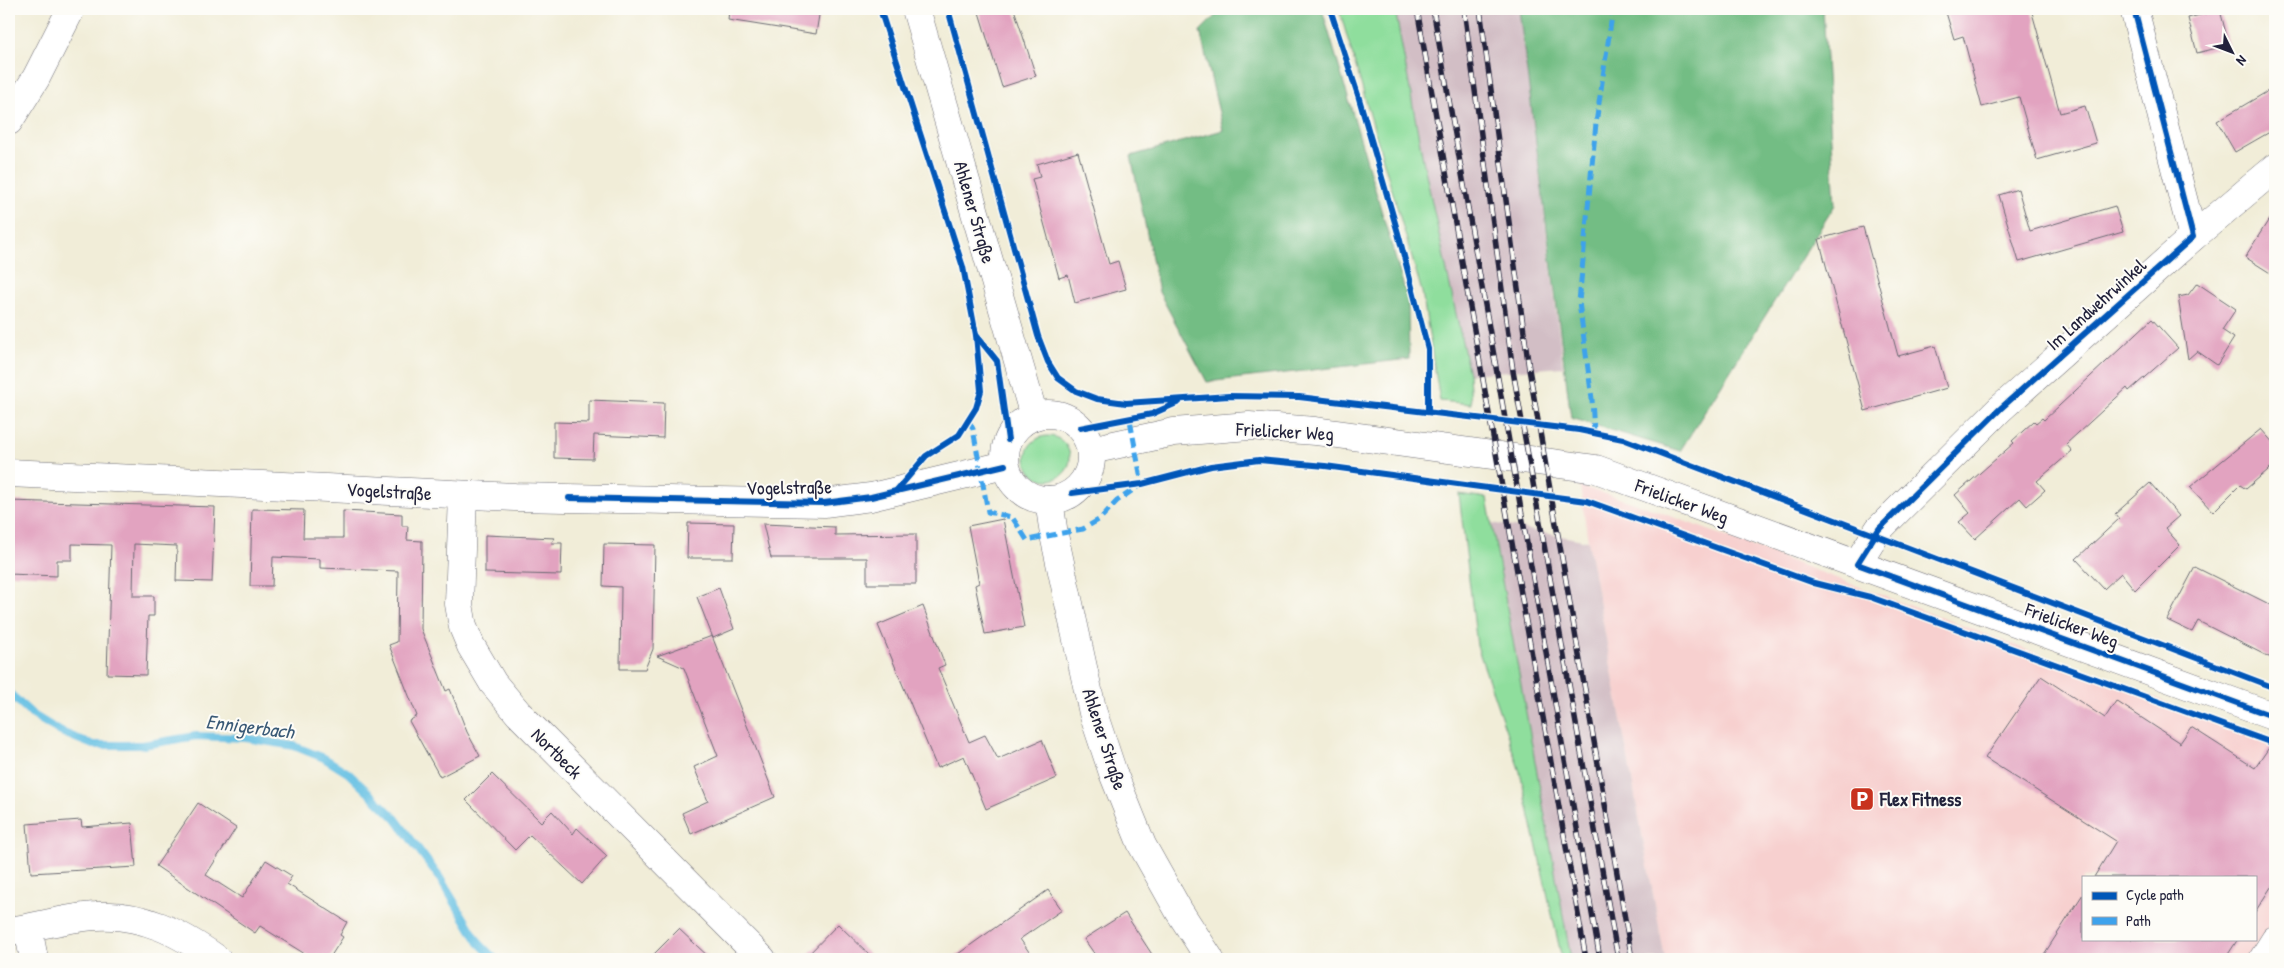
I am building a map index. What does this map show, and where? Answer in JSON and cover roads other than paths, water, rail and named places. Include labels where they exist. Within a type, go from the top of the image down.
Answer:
[{"type":"street","points":[[9,120],[36,78],[71,9]]},
{"type":"street","name":"Ahlener Straße","points":[[916,9],[1034,416]]},
{"type":"street","points":[[2134,9],[2193,237]]},
{"type":"street","name":"Im Landwehrwinkel","points":[[1857,564],[1879,529],[2000,410],[2193,237],[2275,168]]},
{"type":"street","points":[[1052,414],[1070,420],[1080,428],[1087,438],[1091,450],[1088,474],[1081,485],[1067,496],[1049,500],[1037,499],[1016,487],[1005,465],[1008,440],[1023,422],[1034,416],[1052,414]]},
{"type":"street","name":"Frielicker Weg","points":[[1091,450],[1174,432],[1249,426],[1315,431],[1596,470],[2275,717]]},
{"type":"street","name":"Vogelstraße","points":[[9,473],[463,495],[824,503],[871,498],[1005,465]]},
{"type":"street","name":"Nortbeck","points":[[463,495],[459,604],[463,626],[471,646],[493,682],[519,714],[762,959]]},
{"type":"street","name":"Ahlener Straße","points":[[1049,500],[1054,535],[1093,713],[1113,773],[1142,845],[1179,911],[1210,959]]},
{"type":"street","points":[[34,959],[18,929],[96,916],[132,919],[163,926],[179,934],[217,959]]},
{"type":"street","points":[[2263,959],[2275,940]]},
{"type":"waterway","name":"Ennigerbach","points":[[9,693],[33,715],[61,732],[93,745],[143,745],[196,736],[246,738],[294,746],[324,758],[348,773],[395,818],[440,878],[479,943],[495,959]]},
{"type":"railway","points":[[1417,9],[1586,959]]},
{"type":"railway","points":[[1433,9],[1600,959]]},
{"type":"railway","points":[[1464,9],[1513,371],[1618,959]]},
{"type":"railway","points":[[1480,9],[1529,369],[1632,959]]},
{"type":"place","name":"Flex Fitness","points":[[1862,799]]}]
